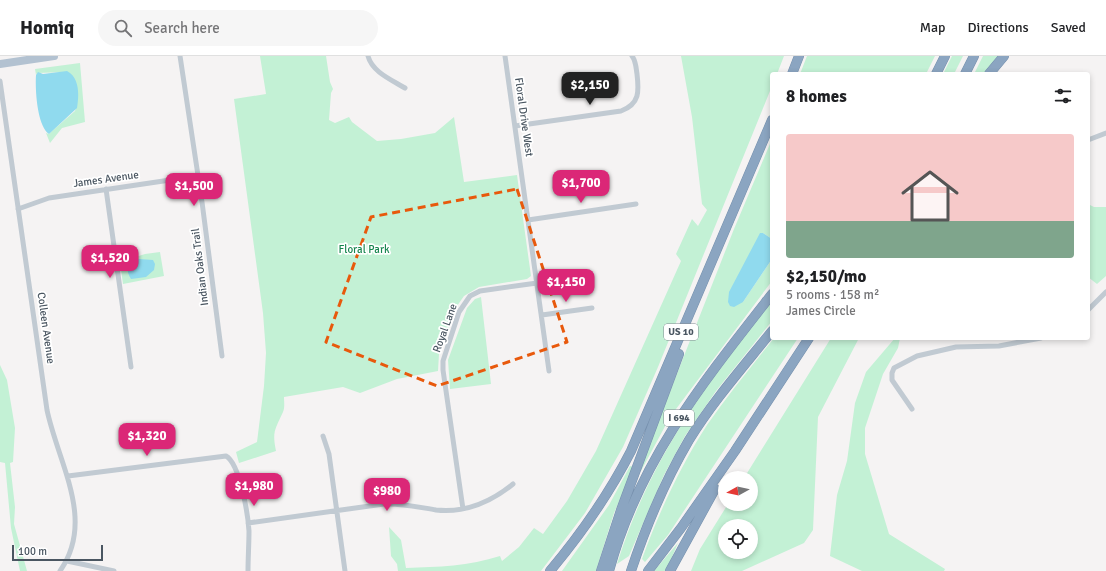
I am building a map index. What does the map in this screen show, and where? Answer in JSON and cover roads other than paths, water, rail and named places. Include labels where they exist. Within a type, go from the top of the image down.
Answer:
[{"type":"highway","points":[[789,72],[795,56]]},
{"type":"highway","points":[[793,72],[799,56]]},
{"type":"highway","points":[[937,72],[945,56]]},
{"type":"highway","points":[[966,72],[974,56]]},
{"type":"highway","points":[[991,72],[1004,56]]},
{"type":"highway","name":"US 10","points":[[550,571],[593,515],[624,464],[645,419],[770,125]]},
{"type":"highway","points":[[601,571],[609,557],[718,245]]},
{"type":"highway","name":"I 694","points":[[608,571],[609,557],[638,492],[663,444],[685,407],[770,297]]},
{"type":"highway","name":"I 694","points":[[631,571],[640,544],[664,487],[689,440],[709,411],[770,334]]},
{"type":"highway","points":[[648,571],[677,534],[735,451],[808,340]]},
{"type":"highway","points":[[670,571],[735,451]]},
{"type":"main road","points":[[0,64],[54,56]]},
{"type":"street","name":"Indian Oaks Trail","points":[[180,56],[222,356]]},
{"type":"street","points":[[368,56],[372,65],[377,70],[405,88]]},
{"type":"street","name":"Floral Drive West","points":[[505,56],[549,371]]},
{"type":"street","points":[[515,126],[621,110],[632,106],[636,100],[639,90],[635,62],[632,56]]},
{"type":"street","name":"Colleen Avenue","points":[[0,81],[47,410],[51,430],[68,476],[73,495],[75,531],[72,550],[60,571]]},
{"type":"street","points":[[1090,139],[1106,134]]},
{"type":"street","name":"James Avenue","points":[[18,209],[49,198],[197,176]]},
{"type":"street","points":[[106,190],[131,367]]},
{"type":"street","points":[[528,220],[636,204]]},
{"type":"street","name":"Royal Lane","points":[[463,509],[443,370],[443,361],[459,312],[466,300],[475,293],[537,283]]},
{"type":"street","points":[[1090,308],[1106,292]]},
{"type":"street","points":[[542,315],[592,308]]},
{"type":"street","points":[[912,409],[892,380],[894,368],[917,356],[956,347],[1005,346],[1032,340]]},
{"type":"street","points":[[323,436],[329,454],[345,571]]},
{"type":"street","points":[[68,476],[226,456],[230,458],[235,468],[248,523],[248,571]]},
{"type":"street","points":[[248,523],[394,503],[437,510],[463,509],[495,498],[513,484]]},
{"type":"street","points":[[67,561],[114,571]]},
{"type":"water","points":[[67,71],[74,78],[78,87],[77,108],[49,134],[45,130],[39,116],[36,75],[38,72],[43,74]]},
{"type":"water","points":[[760,233],[763,233],[770,238],[770,262],[743,302],[734,307],[730,306],[728,302],[729,292]]},
{"type":"water","points":[[139,259],[153,260],[155,264],[154,270],[146,277],[131,279],[128,272],[129,266]]},
{"type":"park label","name":"Floral Park","points":[[364,249]]}]
